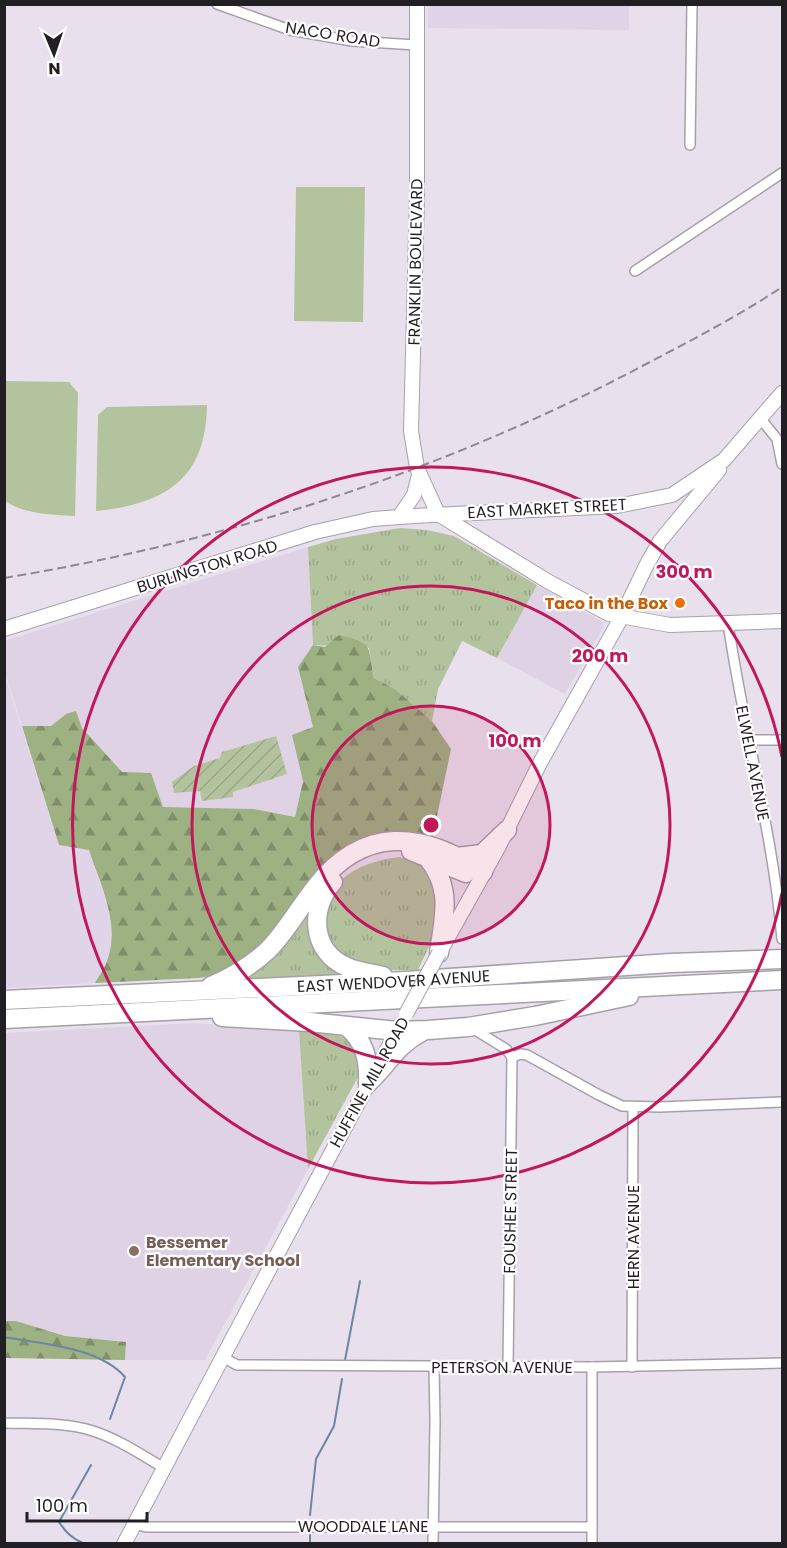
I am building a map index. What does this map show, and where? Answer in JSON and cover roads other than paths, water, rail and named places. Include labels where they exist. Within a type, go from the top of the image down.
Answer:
[{"type":"highway","points":[[457,857],[482,855],[507,830]]},
{"type":"highway","points":[[201,991],[253,964],[270,948],[332,868],[357,850],[373,844],[398,840],[427,844],[457,857],[481,876]]},
{"type":"highway","points":[[405,981],[346,967],[324,950],[316,935],[317,911],[329,886],[351,865],[367,856],[394,849],[406,850],[481,876]]},
{"type":"highway","points":[[427,857],[437,870],[444,885],[445,902],[439,953]]},
{"type":"highway","name":"EAST WENDOVER AVENUE","points":[[4,1000],[405,981],[671,963],[783,959]]},
{"type":"highway","name":"EAST WENDOVER AVENUE","points":[[4,1019],[783,980]]},
{"type":"highway","points":[[133,1012],[270,1019],[396,1031],[424,1030],[468,1027],[707,983]]},
{"type":"highway","points":[[346,1026],[354,1033],[366,1051],[368,1083]]},
{"type":"highway","points":[[368,1083],[383,1068],[395,1050],[424,1030]]},
{"type":"main road","name":"FRANKLIN BOULEVARD","points":[[417,4],[417,196],[411,431],[414,458],[419,475],[438,514]]},
{"type":"main road","name":"EAST MARKET STREET","points":[[406,516],[618,506],[677,492],[724,460],[783,393]]},
{"type":"main road","name":"HUFFINE MILL ROAD","points":[[124,1544],[224,1358],[292,1222],[621,618],[645,566],[660,541],[718,471],[724,460]]},
{"type":"main road","points":[[406,516],[419,475]]},
{"type":"main road","points":[[677,492],[682,513]]},
{"type":"main road","points":[[671,528],[677,492]]},
{"type":"main road","points":[[438,514],[548,581],[609,614],[621,618],[670,625],[783,621]]},
{"type":"main road","name":"BURLINGTON ROAD","points":[[4,629],[315,532],[373,519],[406,516]]},
{"type":"street","name":"NACO ROAD","points":[[217,4],[290,30],[352,41],[416,45]]},
{"type":"street","points":[[690,145],[692,4]]},
{"type":"street","points":[[635,271],[783,174]]},
{"type":"street","points":[[760,418],[777,439],[783,464]]},
{"type":"street","name":"ELWELL AVENUE","points":[[728,623],[748,740],[777,884],[783,939]]},
{"type":"street","points":[[748,740],[783,740]]},
{"type":"street","points":[[468,1027],[479,1031],[506,1049],[512,1057],[527,1055],[622,1106],[783,1102]]},
{"type":"street","name":"FOUSHEE STREET","points":[[508,1366],[512,1057]]},
{"type":"street","name":"HERN AVENUE","points":[[632,1367],[633,1107]]},
{"type":"street","name":"PETERSON AVENUE","points":[[224,1358],[237,1365],[434,1367],[632,1367],[783,1363]]},
{"type":"street","points":[[432,1544],[434,1367]]},
{"type":"street","points":[[592,1367],[592,1544]]},
{"type":"street","points":[[4,1423],[62,1425],[94,1431],[164,1468]]},
{"type":"street","name":"WOODDALE LANE","points":[[134,1524],[146,1527],[592,1527]]},
{"type":"waterway","points":[[345,1360],[360,1281]]},
{"type":"waterway","points":[[4,1337],[69,1348],[100,1359],[114,1367],[125,1377],[110,1419]]},
{"type":"waterway","points":[[310,1515],[316,1459],[334,1426],[342,1379]]},
{"type":"waterway","points":[[85,1544],[70,1535],[59,1522],[91,1465]]},
{"type":"waterway","points":[[310,1533],[310,1544]]},
{"type":"railway","points":[[4,578],[88,563],[254,522],[335,497],[415,468],[494,437],[572,401],[700,336],[782,287]]},
{"type":"place","name":"Taco in the Box","points":[[680,603]]},
{"type":"place","name":"Bessemer Elementary School","points":[[134,1251]]}]
